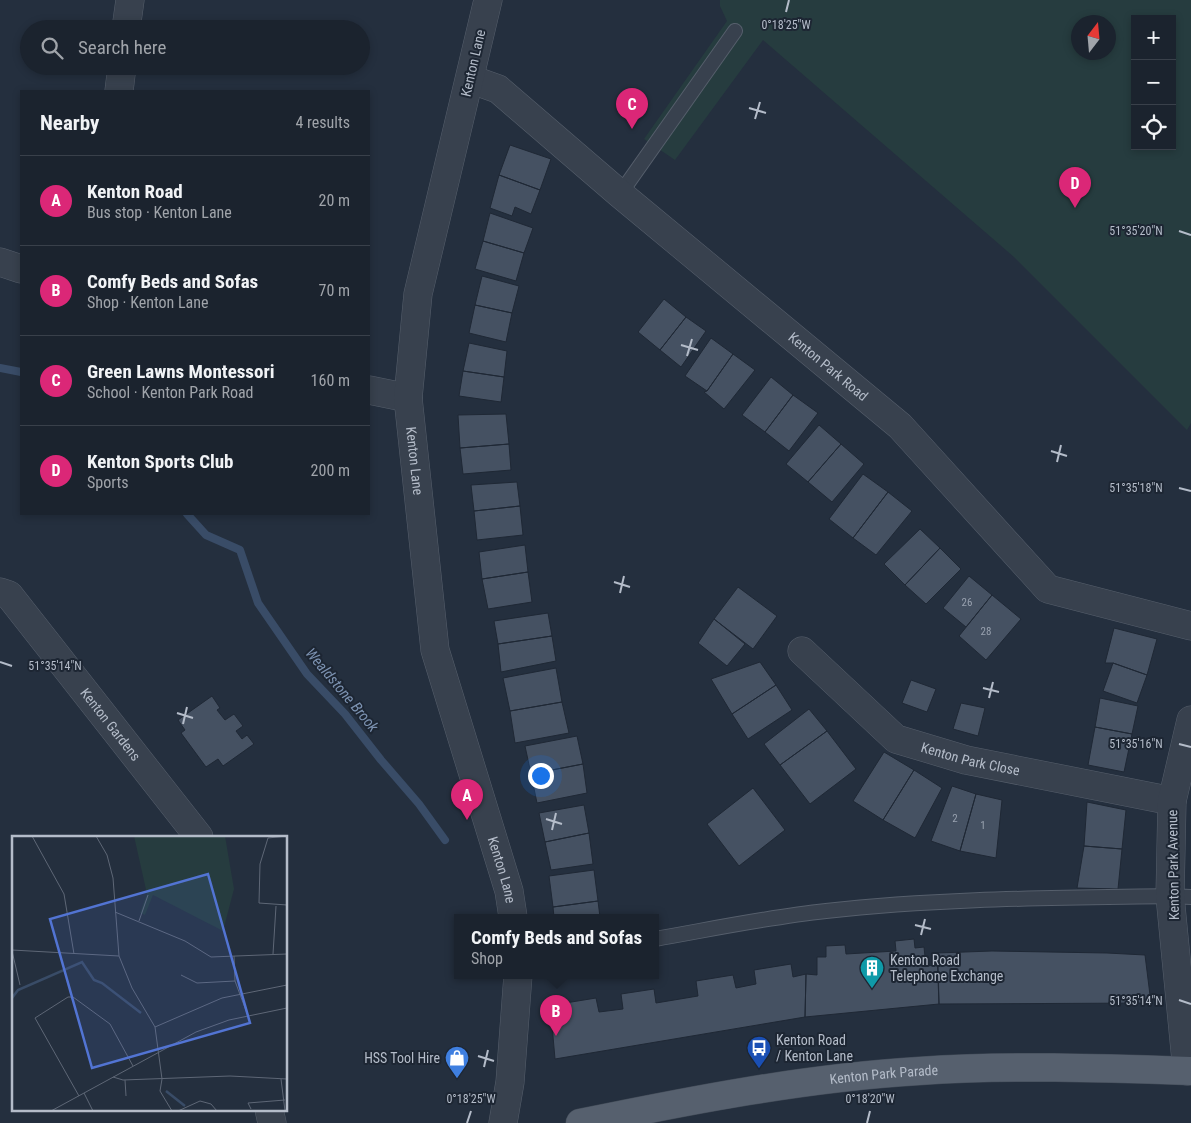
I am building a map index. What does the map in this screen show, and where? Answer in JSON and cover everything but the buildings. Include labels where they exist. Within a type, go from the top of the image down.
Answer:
[{"type":"main road","name":"Kenton Park Parade","points":[[580,1123],[700,1098],[792,1084],[919,1071],[1046,1066],[1189,1071]]},
{"type":"street","points":[[127,20],[130,0]]},
{"type":"street","name":"Kenton Lane","points":[[488,0],[418,294],[408,398],[435,650],[509,891],[513,914]]},
{"type":"street","points":[[119,90],[121,75]]},
{"type":"street","name":"Kenton Park Road","points":[[470,79],[498,89],[620,194],[900,426],[1048,589],[1191,626]]},
{"type":"street","points":[[0,262],[20,269]]},
{"type":"street","points":[[370,390],[408,398]]},
{"type":"street","name":"Kenton Gardens","points":[[0,592],[9,595],[198,836]]},
{"type":"street","name":"Kenton Park Close","points":[[802,651],[896,739],[966,760],[1172,801]]},
{"type":"street","name":"Kenton Park Avenue","points":[[1189,1071],[1181,897],[1172,801],[1191,720]]},
{"type":"street","points":[[504,1123],[510,1082],[518,979]]},
{"type":"street","points":[[269,1110],[272,1123]]},
{"type":"lane","points":[[620,194],[735,31]]},
{"type":"lane","points":[[659,938],[826,911],[924,902],[1039,897],[1181,897]]},
{"type":"green space","points":[[720,0],[1191,0],[1191,423],[1187,430],[1014,257],[763,40],[675,160],[644,139],[727,21],[720,6]]},
{"type":"waterway","name":"Wealdstone Brook","points":[[0,368],[20,372]]},
{"type":"waterway","name":"Wealdstone Brook","points":[[188,515],[206,535],[240,550],[258,603],[307,674],[345,714],[419,804],[445,840]]},
{"type":"place","name":"Green Lawns Montessori","points":[[632,129]]},
{"type":"place","name":"Kenton Sports Club","points":[[1075,208]]},
{"type":"place","name":"Kenton Road","points":[[467,820]]},
{"type":"place","name":"Kenton Road Telephone Exchange","points":[[872,989]]},
{"type":"place","name":"Comfy Beds and Sofas","points":[[556,1036]]},
{"type":"place","name":"Kenton Road / Kenton Lane","points":[[759,1069]]},
{"type":"place","name":"HSS Tool Hire","points":[[457,1079]]}]
